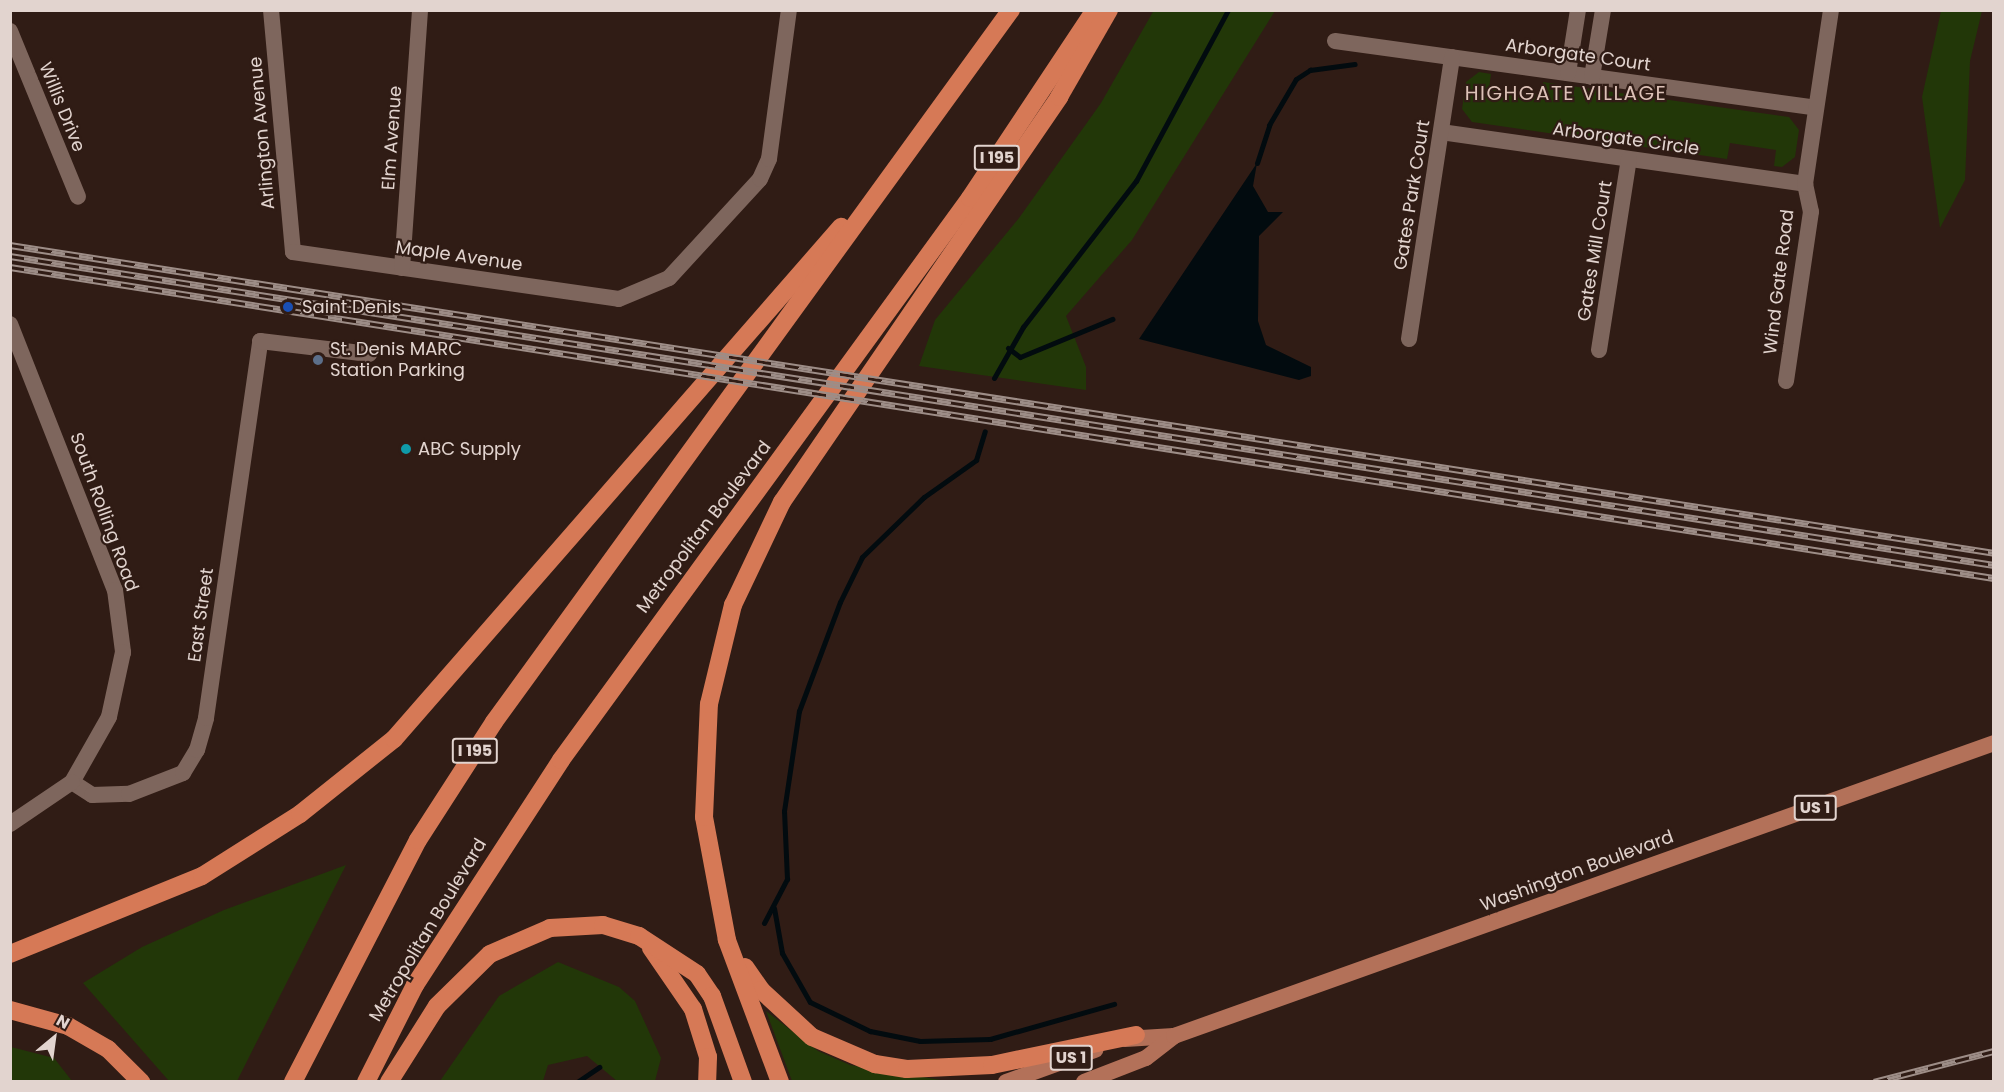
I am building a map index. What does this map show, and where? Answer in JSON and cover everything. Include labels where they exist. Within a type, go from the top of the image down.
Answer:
[{"type":"highway","name":"I 195","points":[[293,1082],[425,830],[500,713],[1011,10]]},
{"type":"highway","name":"Metropolitan Boulevard","points":[[366,1082],[415,985],[483,875],[621,675],[894,302],[1095,10]]},
{"type":"highway","points":[[780,1082],[727,940],[704,818],[709,704],[718,653],[749,564],[808,462],[918,306],[1059,97],[1109,10]]},
{"type":"highway","points":[[10,954],[202,876],[345,781],[443,688],[662,438],[935,116]]},
{"type":"highway","points":[[389,1082],[444,999],[490,954],[517,938],[572,925],[603,925],[639,936],[697,974],[711,996],[743,1082]]},
{"type":"highway","points":[[639,936],[693,1009],[708,1057],[707,1082]]},
{"type":"highway","points":[[727,940],[760,990],[787,1017],[812,1037],[875,1064],[907,1070],[992,1065],[1136,1035]]},
{"type":"highway","points":[[10,1010],[69,1026],[108,1050],[141,1082]]},
{"type":"main road","name":"Washington Boulevard","points":[[1084,1082],[1146,1058],[1174,1036],[1994,743]]},
{"type":"main road","name":"Washington Boulevard","points":[[1006,1082],[1136,1035],[1174,1036]]},
{"type":"street","name":"Arlington Avenue","points":[[271,10],[293,252]]},
{"type":"street","name":"Elm Avenue","points":[[402,268],[420,10]]},
{"type":"street","name":"Maple Avenue","points":[[293,252],[620,299],[669,278],[747,197],[769,159],[789,10]]},
{"type":"street","points":[[1568,74],[1578,10]]},
{"type":"street","points":[[1592,77],[1603,10]]},
{"type":"street","name":"Wind Gate Road","points":[[1786,381],[1811,212],[1805,184],[1831,10]]},
{"type":"street","name":"Willis Drive","points":[[10,31],[78,197]]},
{"type":"street","name":"Arborgate Court","points":[[1335,41],[1815,108]]},
{"type":"street","name":"Gates Park Court","points":[[1409,339],[1452,57]]},
{"type":"street","name":"Arborgate Circle","points":[[1441,132],[1805,184]]},
{"type":"street","name":"Gates Mill Court","points":[[1599,350],[1629,159]]},
{"type":"street","name":"South Rolling Road","points":[[10,324],[87,512],[121,621],[120,682],[109,717],[72,782]]},
{"type":"street","name":"East Street","points":[[72,782],[92,795],[129,794],[183,773],[197,750],[206,718],[260,341],[369,354]]},
{"type":"street","points":[[10,824],[72,782]]},
{"type":"green space","points":[[1154,10],[1275,11],[1132,240],[1066,316],[1086,367],[1086,390],[919,366],[935,320],[1019,218],[1101,103]]},
{"type":"green space","points":[[1941,11],[1982,11],[1970,61],[1965,180],[1940,228],[1922,97]]},
{"type":"green space","points":[[1479,72],[1491,74],[1489,88],[1541,95],[1543,82],[1789,117],[1799,130],[1795,157],[1782,167],[1774,166],[1776,150],[1730,143],[1727,159],[1472,122],[1462,109],[1466,82]]},
{"type":"green space","points":[[346,865],[237,1081],[169,1081],[83,983],[142,947],[224,910]]},
{"type":"green space","points":[[558,962],[619,987],[635,1001],[661,1058],[655,1081],[617,1081],[587,1056],[548,1065],[543,1081],[440,1081],[499,996]]},
{"type":"green space","points":[[766,1011],[818,1051],[850,1065],[947,1081],[792,1081]]},
{"type":"green space","points":[[11,1047],[54,1058],[72,1081],[11,1081]]},
{"type":"shaded area","points":[[1257,163],[1253,186],[1268,212],[1283,212],[1259,236],[1258,321],[1266,345],[1311,367],[1311,376],[1299,380],[1139,339]]},
{"type":"waterway","points":[[994,378],[1023,327],[1136,181],[1228,10]]},
{"type":"waterway","points":[[1257,163],[1269,125],[1296,79],[1310,70],[1355,64]]},
{"type":"waterway","points":[[1008,348],[1020,357],[1112,319]]},
{"type":"waterway","points":[[764,923],[787,879],[784,811],[799,711],[840,602],[862,557],[924,497],[976,460],[985,431]]},
{"type":"waterway","points":[[774,908],[782,953],[810,1002],[870,1031],[920,1041],[990,1039],[1114,1004]]},
{"type":"waterway","points":[[577,1082],[599,1067]]},
{"type":"railway","points":[[10,245],[1994,553]]},
{"type":"railway","points":[[10,256],[1994,565]]},
{"type":"railway","points":[[10,267],[1994,578]]},
{"type":"railway","points":[[1874,1082],[1994,1051]]},
{"type":"place","name":"Saint Denis","points":[[288,307]]},
{"type":"place","name":"St. Denis MARC Station Parking","points":[[318,360]]},
{"type":"place","name":"ABC Supply","points":[[406,449]]},
{"type":"district","name":"HIGHGATE VILLAGE","points":[[1566,93]]}]
